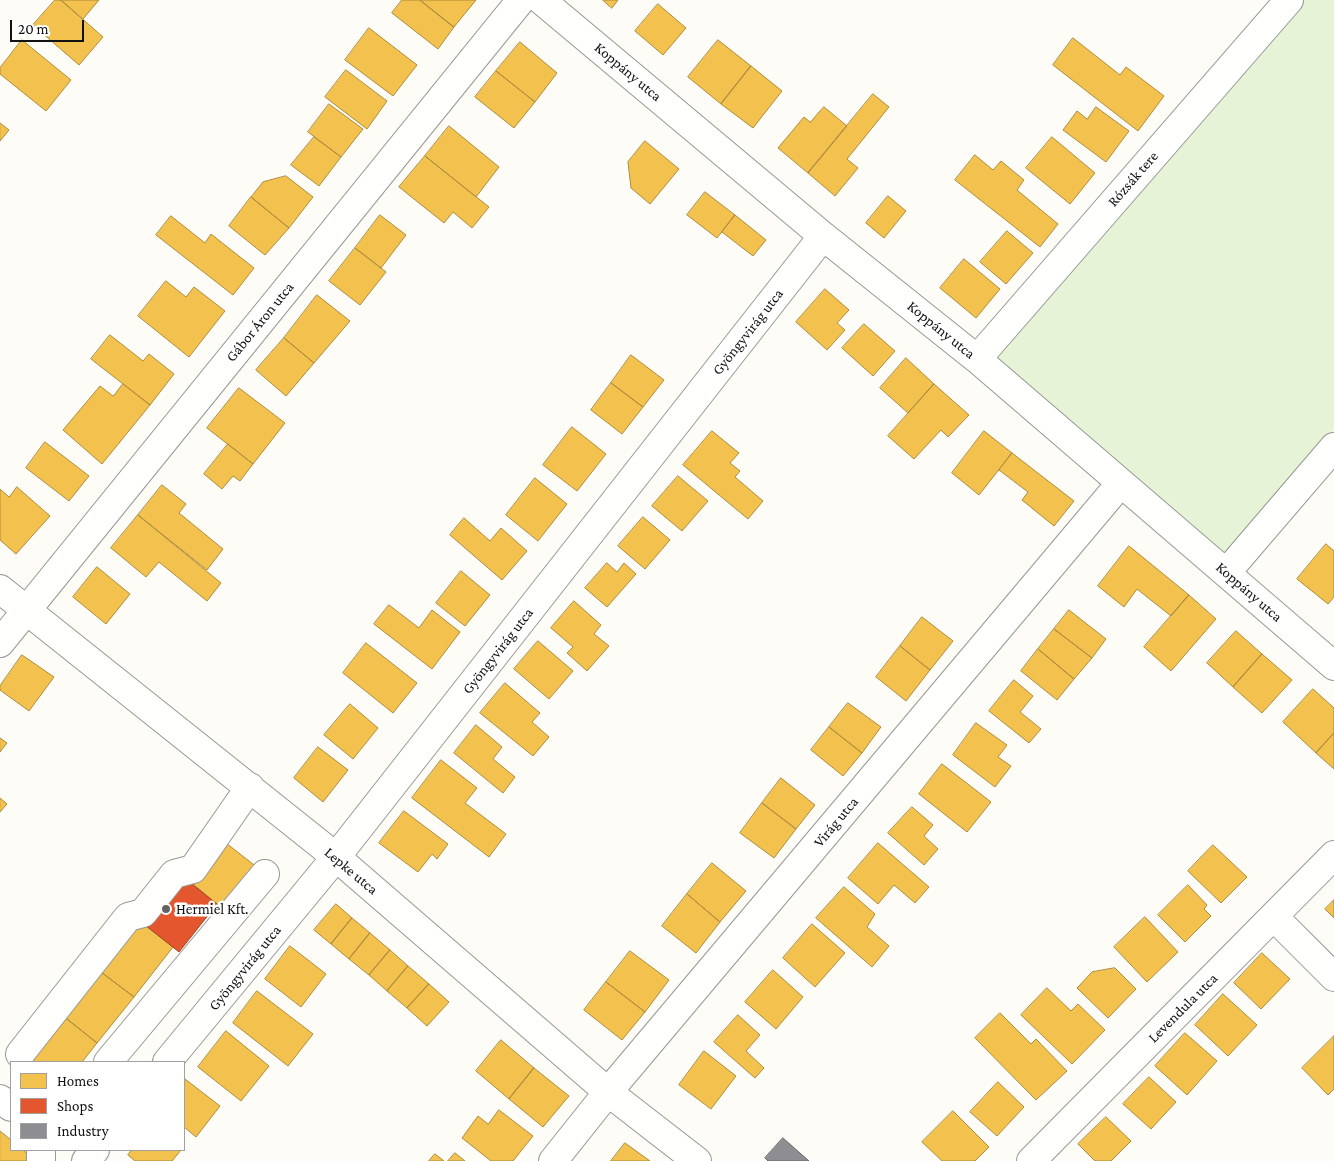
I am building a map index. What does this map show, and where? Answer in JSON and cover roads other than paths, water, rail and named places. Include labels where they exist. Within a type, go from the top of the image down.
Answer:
[{"type":"street","name":"Gábor Áron utca","points":[[0,643],[521,0]]},
{"type":"street","name":"Koppány utca","points":[[541,0],[823,236],[977,359],[1120,484],[1334,666]]},
{"type":"street","name":"Rózsák tere","points":[[977,359],[1289,0]]},
{"type":"street","name":"Gyöngyvirág utca","points":[[168,1061],[336,858],[823,236]]},
{"type":"street","points":[[1226,573],[1334,447]]},
{"type":"street","name":"Virág utca","points":[[553,1161],[608,1092],[1120,484]]},
{"type":"street","name":"Lepke utca","points":[[0,589],[336,858],[608,1092],[697,1161]]},
{"type":"street","points":[[20,1054],[128,917],[143,913],[174,874],[193,869],[250,788]]},
{"type":"street","name":"Levendula utca","points":[[1032,1161],[1334,855]]},
{"type":"street","points":[[109,1061],[266,874]]},
{"type":"street","points":[[1274,916],[1334,977]]},
{"type":"street","points":[[0,1098],[10,1106]]},
{"type":"street","points":[[86,1161],[94,1151]]},
{"type":"place","name":"Hermiel Kft.","points":[[166,909]]}]
